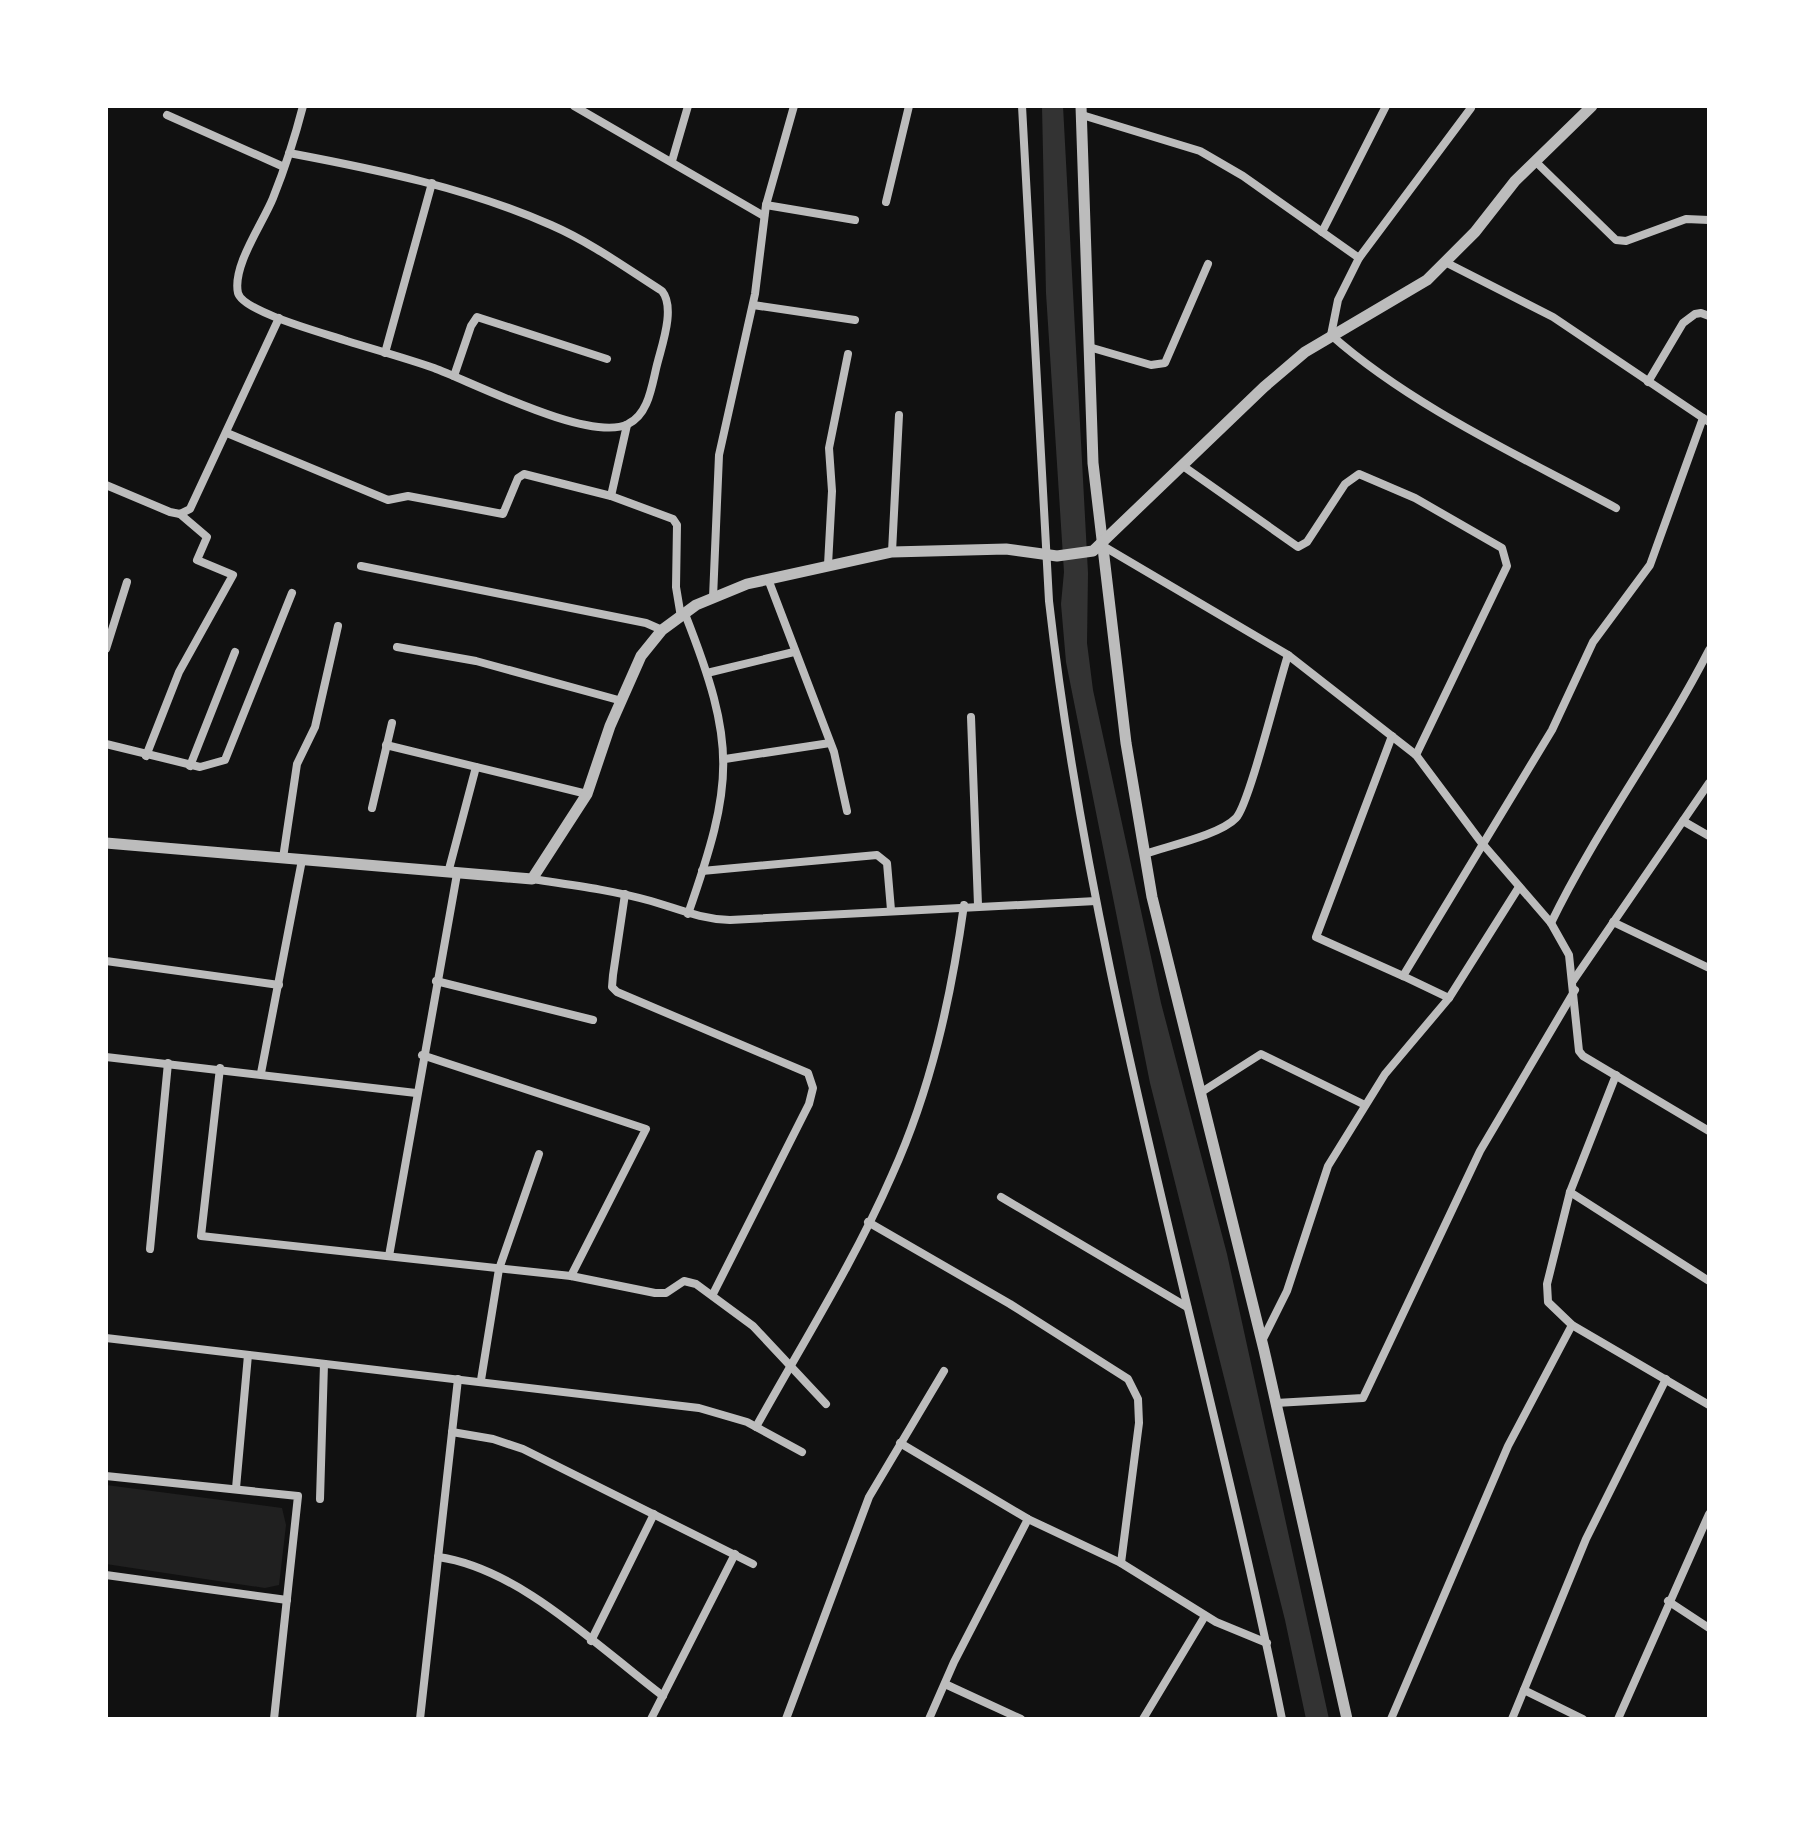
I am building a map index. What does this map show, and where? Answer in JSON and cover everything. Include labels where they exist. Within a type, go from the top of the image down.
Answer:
[{"type":"street","points":[[289,153],[432,183],[502,205],[554,226],[662,291],[667,307],[651,386],[639,417],[627,425],[591,426],[559,418],[454,376],[279,318],[242,300],[238,291],[240,272],[284,167],[303,106]]},
{"type":"street","points":[[574,106],[764,216]]},
{"type":"street","points":[[672,161],[688,106]]},
{"type":"street","points":[[713,598],[719,455],[753,305],[766,205],[794,106]]},
{"type":"street","points":[[886,202],[909,106]]},
{"type":"street","points":[[1022,106],[1058,680],[1110,980],[1267,1643],[1282,1719]]},
{"type":"street","points":[[1322,232],[1386,106]]},
{"type":"street","points":[[532,879],[587,794],[641,656],[662,630],[713,598],[768,579],[892,552],[1006,549],[1052,556],[1097,548],[1264,387],[1331,335],[1427,280],[1535,161],[1592,106]]},
{"type":"street","points":[[1331,335],[1344,283],[1359,258],[1471,108]]},
{"type":"street","points":[[1347,1719],[1262,1341],[1145,854],[1126,743],[1097,548],[1081,111],[1200,151],[1225,164],[1359,258]]},
{"type":"street","points":[[167,115],[284,167]]},
{"type":"street","points":[[1535,161],[1616,240],[1626,241],[1686,219],[1709,220]]},
{"type":"street","points":[[385,353],[432,183]]},
{"type":"street","points":[[766,205],[855,220]]},
{"type":"street","points":[[1403,976],[1481,842],[1552,730],[1593,642],[1650,565],[1706,420],[1553,317],[1445,262]]},
{"type":"street","points":[[1089,347],[1151,365],[1165,363],[1208,264]]},
{"type":"street","points":[[1648,382],[1683,323],[1695,314],[1705,315],[1709,303]]},
{"type":"street","points":[[753,305],[855,320]]},
{"type":"street","points":[[454,376],[477,317],[607,359]]},
{"type":"street","points":[[180,514],[195,502],[279,318]]},
{"type":"street","points":[[1331,335],[1364,363],[1435,407],[1616,508]]},
{"type":"street","points":[[828,565],[832,491],[829,448],[848,354]]},
{"type":"street","points":[[892,552],[899,415]]},
{"type":"street","points":[[611,496],[627,425]]},
{"type":"street","points":[[227,433],[383,499],[408,496],[503,514],[518,478],[524,474],[611,496],[673,519],[677,525],[676,587],[683,616],[717,702],[725,759],[716,831],[688,914]]},
{"type":"street","points":[[1183,466],[1298,547],[1307,542],[1345,484],[1359,474],[1415,498],[1502,548],[1507,566],[1416,755]]},
{"type":"street","points":[[106,485],[180,514],[207,537],[197,560],[233,575],[179,672],[146,756]]},
{"type":"street","points":[[1097,548],[1288,655],[1416,755],[1481,842],[1551,923],[1569,955],[1579,1051],[1709,1131]]},
{"type":"street","points":[[361,566],[646,623],[662,630]]},
{"type":"street","points":[[768,579],[830,743],[847,811]]},
{"type":"street","points":[[106,649],[127,582]]},
{"type":"street","points":[[106,744],[190,766],[212,766],[225,760],[292,593]]},
{"type":"street","points":[[283,858],[297,764],[315,727],[338,626]]},
{"type":"street","points":[[397,647],[476,661],[622,701]]},
{"type":"street","points":[[1551,923],[1578,868],[1706,663],[1709,650]]},
{"type":"street","points":[[190,766],[235,652]]},
{"type":"street","points":[[707,673],[794,652]]},
{"type":"street","points":[[1145,854],[1220,828],[1237,818],[1288,655]]},
{"type":"street","points":[[971,717],[978,905]]},
{"type":"street","points":[[372,808],[392,723]]},
{"type":"street","points":[[1392,736],[1316,937],[1449,998]]},
{"type":"street","points":[[725,759],[830,743]]},
{"type":"street","points":[[386,745],[587,794]]},
{"type":"street","points":[[389,1256],[453,873],[476,767]]},
{"type":"street","points":[[1276,1403],[1363,1398],[1480,1151],[1613,922],[1709,783]]},
{"type":"street","points":[[1683,821],[1709,836]]},
{"type":"street","points":[[106,843],[532,879],[625,894],[701,919],[1096,901]]},
{"type":"street","points":[[702,871],[877,855],[887,863],[891,910]]},
{"type":"street","points":[[261,1073],[302,860]]},
{"type":"street","points":[[1262,1341],[1287,1291],[1328,1166],[1385,1074],[1449,998],[1519,887]]},
{"type":"street","points":[[625,894],[612,987],[617,992],[808,1073],[812,1083],[809,1104],[713,1294]]},
{"type":"street","points":[[756,1427],[892,1175],[929,1075],[948,1004],[964,905]]},
{"type":"street","points":[[1613,922],[1709,968]]},
{"type":"street","points":[[106,961],[279,985]]},
{"type":"street","points":[[436,981],[593,1020]]},
{"type":"street","points":[[1200,1093],[1261,1054],[1365,1105]]},
{"type":"street","points":[[422,1055],[646,1129],[571,1276]]},
{"type":"street","points":[[106,1057],[416,1093]]},
{"type":"street","points":[[150,1249],[168,1063]]},
{"type":"street","points":[[220,1068],[201,1236],[571,1276],[655,1293],[666,1293],[684,1281],[713,1294],[753,1326],[826,1404]]},
{"type":"street","points":[[1616,1075],[1570,1192],[1547,1294],[1552,1308],[1572,1325],[1709,1405]]},
{"type":"street","points":[[481,1380],[499,1269],[539,1154]]},
{"type":"street","points":[[1570,1192],[1709,1281]]},
{"type":"street","points":[[1001,1197],[1187,1308]]},
{"type":"street","points":[[868,1222],[1010,1304],[1128,1379],[1138,1399],[1139,1423],[1121,1563]]},
{"type":"street","points":[[1391,1719],[1508,1446],[1572,1325]]},
{"type":"street","points":[[106,1338],[699,1408],[756,1427],[802,1452]]},
{"type":"street","points":[[236,1488],[248,1355]]},
{"type":"street","points":[[320,1499],[324,1364]]},
{"type":"street","points":[[786,1719],[869,1497],[944,1371]]},
{"type":"street","points":[[420,1719],[458,1379]]},
{"type":"street","points":[[1512,1719],[1586,1539],[1666,1379]]},
{"type":"street","points":[[452,1432],[493,1439],[523,1449],[753,1564]]},
{"type":"street","points":[[900,1443],[1028,1519],[1121,1563],[1205,1616],[1267,1643]]},
{"type":"street","points":[[106,1476],[298,1496],[274,1719]]},
{"type":"street","points":[[591,1641],[654,1514]]},
{"type":"street","points":[[1618,1719],[1668,1601],[1708,1518]]},
{"type":"street","points":[[929,1719],[1028,1519]]},
{"type":"street","points":[[651,1719],[735,1554]]},
{"type":"street","points":[[438,1557],[479,1565],[521,1589],[663,1696]]},
{"type":"street","points":[[106,1575],[287,1600]]},
{"type":"street","points":[[1668,1601],[1709,1628]]},
{"type":"street","points":[[1143,1719],[1205,1616]]},
{"type":"street","points":[[945,1684],[1021,1719]]},
{"type":"street","points":[[1524,1690],[1583,1719]]},
{"type":"shaded area","points":[[1042,106],[1063,106],[1088,573],[1087,643],[1093,690],[1161,1003],[1227,1254],[1329,1719],[1306,1719],[1285,1620],[1150,1083],[1066,662],[1061,604],[1064,572],[1046,293]]},
{"type":"shaded area","points":[[106,1485],[282,1508],[286,1525],[279,1585],[265,1588],[106,1564]]}]
